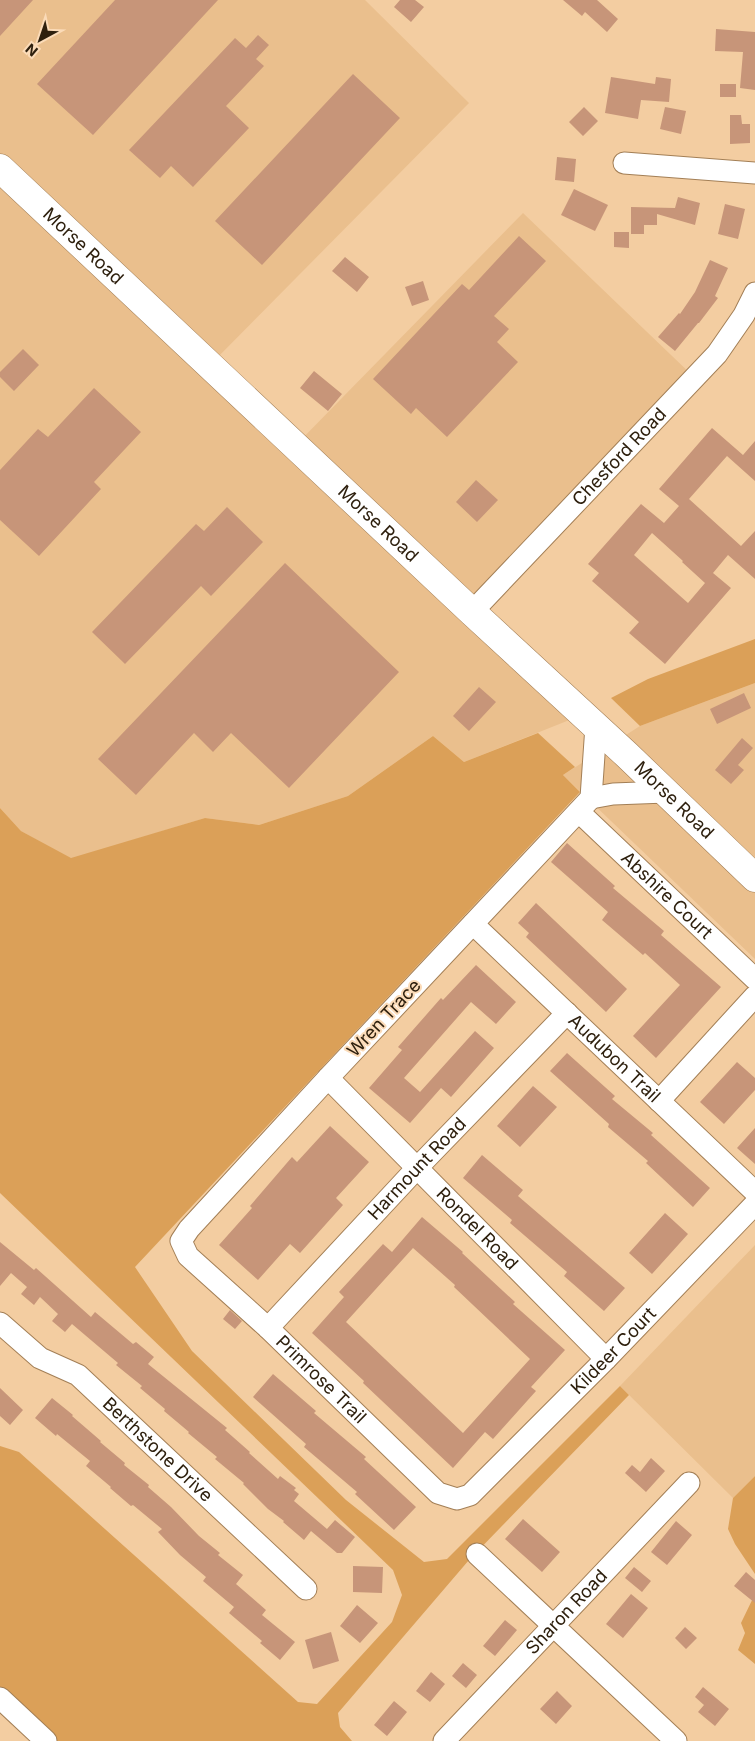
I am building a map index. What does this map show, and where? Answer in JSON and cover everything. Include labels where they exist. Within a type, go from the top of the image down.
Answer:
[{"type":"main road","name":"Morse Road","points":[[0,168],[472,612],[596,726],[755,878]]},
{"type":"street","points":[[624,162],[755,173]]},
{"type":"street","name":"Chesford Road","points":[[472,612],[717,354],[733,333],[755,293]]},
{"type":"street","points":[[596,726],[585,805],[613,794],[666,792]]},
{"type":"street","name":"Wren Trace","points":[[181,1241],[189,1229],[328,1078],[585,805]]},
{"type":"street","name":"Abshire Court","points":[[585,805],[755,979]]},
{"type":"street","name":"Audubon Trail","points":[[473,924],[755,1192]]},
{"type":"street","points":[[659,1101],[755,996]]},
{"type":"street","name":"Harmount Road","points":[[268,1328],[417,1168],[567,1013]]},
{"type":"street","name":"Rondel Road","points":[[328,1078],[606,1359]]},
{"type":"street","name":"Kildeer Court","points":[[470,1495],[606,1359],[755,1204]]},
{"type":"street","name":"Primrose Trail","points":[[181,1241],[188,1256],[268,1328],[438,1493],[457,1499],[470,1495]]},
{"type":"street","name":"Berthstone Drive","points":[[0,1323],[40,1358],[78,1375],[306,1589]]},
{"type":"street","name":"Sharon Road","points":[[444,1741],[689,1484]]},
{"type":"street","points":[[477,1554],[676,1741]]},
{"type":"street","points":[[0,1698],[46,1741]]},
{"type":"shaded area","points":[[0,0],[365,0],[469,103],[210,365],[294,447],[523,213],[695,378],[473,613],[582,715],[464,762],[433,736],[348,796],[259,825],[205,818],[71,859],[21,831],[0,808]]},
{"type":"shaded area","points":[[755,639],[755,683],[640,726],[611,698],[648,679]]},
{"type":"shaded area","points":[[755,683],[755,959],[563,775],[640,726]]},
{"type":"shaded area","points":[[538,733],[575,767],[563,775],[580,792],[135,1267],[192,1351],[346,1500],[424,1562],[447,1559],[620,1386],[629,1395],[469,1560],[338,1713],[340,1727],[352,1741],[56,1741],[0,1688],[0,1446],[19,1452],[298,1702],[317,1704],[392,1622],[402,1595],[393,1570],[0,1193],[0,808],[21,831],[71,858],[205,818],[259,825],[348,796],[433,736],[464,762]]},
{"type":"shaded area","points":[[755,1245],[755,1476],[733,1498],[620,1386]]},
{"type":"shaded area","points":[[755,1476],[755,1574],[735,1544],[728,1529],[733,1498]]},
{"type":"shaded area","points":[[755,1594],[755,1664],[738,1650],[745,1633],[741,1623]]},
{"type":"building","points":[[0,0],[33,0],[0,36]]},
{"type":"building","points":[[115,0],[218,0],[93,135],[37,84]]},
{"type":"building","points":[[400,0],[415,0],[424,7],[411,22],[394,7]]},
{"type":"building","points":[[563,0],[597,0],[618,19],[607,32],[585,12],[582,16]]},
{"type":"building","points":[[716,29],[755,32],[755,90],[740,88],[743,52],[715,51]]},
{"type":"building","points":[[258,35],[269,45],[256,59],[264,66],[226,106],[249,128],[193,187],[171,166],[160,178],[129,150],[235,38],[246,48]]},
{"type":"building","points":[[353,74],[400,118],[262,265],[215,221]]},
{"type":"building","points":[[611,77],[655,84],[656,77],[671,79],[669,102],[641,100],[638,119],[605,113]]},
{"type":"building","points":[[720,84],[736,84],[736,97],[720,97]]},
{"type":"building","points":[[584,107],[598,121],[583,136],[569,122]]},
{"type":"building","points":[[665,107],[686,111],[681,134],[660,129]]},
{"type":"building","points":[[730,115],[741,115],[742,124],[750,124],[750,143],[730,144]]},
{"type":"building","points":[[557,157],[576,159],[574,182],[555,180]]},
{"type":"building","points":[[574,189],[608,205],[595,231],[561,215]]},
{"type":"building","points":[[678,197],[700,203],[695,225],[657,214],[657,225],[644,225],[644,234],[631,234],[631,207],[675,208]]},
{"type":"building","points":[[725,204],[745,209],[738,239],[718,234]]},
{"type":"building","points":[[614,232],[629,232],[629,248],[614,247]]},
{"type":"building","points":[[519,236],[546,261],[494,316],[509,329],[497,342],[518,362],[447,437],[416,408],[411,414],[373,379],[462,284],[469,290]]},
{"type":"building","points":[[345,257],[369,277],[357,292],[332,271]]},
{"type":"building","points":[[710,260],[728,268],[715,296],[718,298],[675,351],[658,337],[680,314],[695,292]]},
{"type":"building","points":[[423,281],[429,300],[412,306],[405,287]]},
{"type":"building","points":[[23,349],[39,365],[14,391],[0,377],[0,372]]},
{"type":"building","points":[[314,371],[342,394],[328,411],[300,388]]},
{"type":"building","points":[[94,388],[141,432],[94,482],[101,489],[39,556],[0,520],[0,470],[38,429],[48,437]]},
{"type":"building","points":[[712,428],[743,455],[755,441],[755,481],[727,456],[689,499],[741,546],[755,531],[755,579],[728,555],[713,573],[731,588],[665,664],[629,633],[639,622],[592,581],[599,573],[588,564],[641,504],[664,523],[679,506],[659,489]],"holes":[[[652,533],[705,583],[688,603],[634,555]]]},
{"type":"building","points":[[476,480],[498,500],[477,522],[456,502]]},
{"type":"building","points":[[227,507],[263,542],[211,596],[201,586],[125,664],[92,632],[196,524],[204,531]]},
{"type":"building","points":[[285,563],[399,672],[289,788],[231,733],[213,752],[194,733],[136,795],[98,759]]},
{"type":"building","points":[[479,687],[496,702],[469,731],[453,716]]},
{"type":"building","points":[[744,693],[751,708],[717,724],[710,709]]},
{"type":"building","points":[[742,738],[753,748],[738,765],[744,770],[731,784],[715,770]]},
{"type":"building","points":[[567,843],[615,886],[613,888],[664,931],[661,935],[721,987],[656,1058],[633,1036],[680,985],[645,953],[643,955],[602,920],[608,912],[551,862]]},
{"type":"building","points":[[536,903],[627,989],[606,1012],[526,937],[529,933],[518,923]]},
{"type":"building","points":[[476,965],[516,1002],[496,1024],[471,1002],[404,1078],[420,1092],[475,1031],[494,1048],[451,1097],[441,1088],[410,1123],[369,1088],[402,1050],[398,1047],[441,998],[443,1000]]},
{"type":"building","points":[[567,1053],[615,1096],[612,1099],[653,1133],[651,1135],[710,1188],[693,1207],[646,1163],[648,1161],[608,1127],[609,1124],[550,1071]]},
{"type":"building","points":[[737,1062],[755,1078],[755,1090],[724,1124],[700,1102]]},
{"type":"building","points":[[533,1086],[557,1107],[520,1147],[497,1126]]},
{"type":"building","points":[[330,1126],[369,1162],[336,1198],[343,1205],[300,1253],[290,1244],[258,1280],[219,1245],[252,1208],[250,1206],[292,1157],[297,1162]]},
{"type":"building","points":[[755,1128],[755,1164],[737,1148]]},
{"type":"building","points":[[482,1155],[523,1190],[518,1196],[625,1288],[604,1311],[564,1276],[567,1272],[510,1223],[512,1220],[463,1178]]},
{"type":"building","points":[[665,1213],[688,1234],[652,1274],[629,1253]]},
{"type":"building","points":[[422,1217],[463,1252],[515,1302],[513,1304],[565,1350],[531,1387],[536,1391],[493,1439],[485,1432],[453,1468],[312,1333],[344,1297],[339,1292],[383,1244],[392,1252]],"holes":[[[413,1248],[455,1285],[454,1287],[530,1359],[463,1433],[346,1322]]]},
{"type":"building","points":[[0,1242],[34,1270],[36,1268],[91,1317],[95,1312],[133,1344],[136,1342],[154,1357],[148,1364],[227,1428],[225,1430],[278,1479],[280,1476],[296,1488],[294,1490],[299,1494],[294,1501],[327,1529],[335,1520],[355,1537],[342,1553],[337,1553],[311,1531],[304,1540],[268,1509],[244,1483],[215,1459],[217,1457],[164,1411],[165,1409],[140,1388],[142,1386],[116,1365],[118,1363],[72,1324],[65,1332],[52,1321],[58,1314],[40,1297],[34,1305],[21,1294],[27,1287],[11,1273],[0,1286]]},
{"type":"building","points":[[230,1310],[242,1321],[235,1329],[223,1319]]},
{"type":"building","points":[[273,1374],[316,1411],[314,1413],[366,1457],[364,1459],[416,1507],[394,1530],[355,1494],[357,1492],[304,1447],[306,1444],[253,1397]]},
{"type":"building","points":[[0,1388],[23,1410],[10,1425],[0,1416]]},
{"type":"building","points":[[52,1398],[125,1463],[124,1465],[149,1485],[148,1487],[171,1507],[199,1536],[220,1553],[218,1555],[243,1575],[236,1584],[266,1610],[262,1615],[295,1642],[280,1660],[260,1643],[262,1641],[229,1613],[234,1607],[203,1581],[206,1577],[180,1555],[158,1532],[162,1529],[133,1505],[131,1506],[86,1466],[90,1461],[35,1418]]},
{"type":"building","points":[[651,1458],[665,1471],[646,1492],[625,1473],[632,1465],[640,1472]]},
{"type":"building","points":[[523,1519],[560,1552],[542,1572],[505,1539]]},
{"type":"building","points":[[676,1521],[692,1535],[667,1565],[651,1552]]},
{"type":"building","points":[[353,1566],[383,1567],[382,1593],[353,1592]]},
{"type":"building","points":[[634,1567],[651,1581],[642,1592],[625,1578]]},
{"type":"building","points":[[746,1572],[755,1580],[755,1603],[734,1586]]},
{"type":"building","points":[[631,1594],[648,1608],[623,1638],[606,1624]]},
{"type":"building","points":[[357,1605],[378,1623],[360,1643],[340,1626]]},
{"type":"building","points":[[505,1620],[517,1630],[495,1656],[483,1646]]},
{"type":"building","points":[[685,1627],[697,1638],[686,1649],[675,1638]]},
{"type":"building","points":[[331,1632],[339,1661],[313,1669],[305,1640]]},
{"type":"building","points":[[463,1663],[477,1675],[466,1688],[452,1676]]},
{"type":"building","points":[[431,1672],[445,1684],[430,1702],[416,1691]]},
{"type":"building","points":[[703,1687],[729,1709],[715,1726],[698,1712],[704,1705],[695,1697]]},
{"type":"building","points":[[557,1691],[572,1706],[556,1724],[540,1709]]},
{"type":"building","points":[[394,1701],[407,1712],[387,1736],[374,1725]]}]
